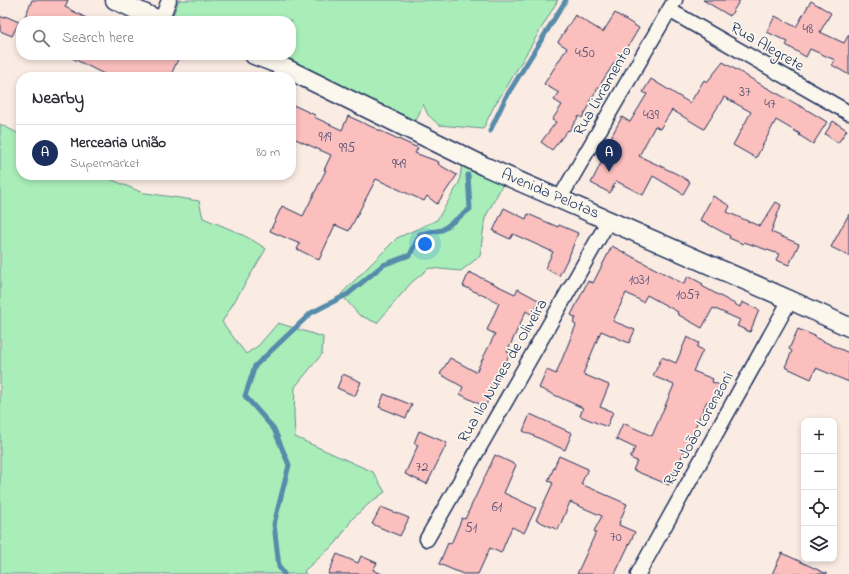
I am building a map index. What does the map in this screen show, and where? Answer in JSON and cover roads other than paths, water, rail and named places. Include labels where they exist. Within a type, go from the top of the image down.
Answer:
[{"type":"street","points":[[116,0],[150,16]]},
{"type":"street","points":[[163,16],[169,0]]},
{"type":"street","name":"Rua Alegrete","points":[[672,5],[849,113]]},
{"type":"street","name":"Rua Livramento","points":[[560,198],[672,5]]},
{"type":"street","name":"Avenida Pelotas","points":[[267,60],[293,72]]},
{"type":"street","name":"Avenida Pelotas","points":[[296,73],[484,166],[560,198],[849,327]]},
{"type":"street","name":"Rua Ilo Nunes de Oliveira","points":[[427,539],[609,220]]},
{"type":"street","name":"Rua João Lorenzoni","points":[[638,574],[790,300]]},
{"type":"waterway","points":[[490,131],[506,97],[566,0]]},
{"type":"waterway","points":[[284,574],[279,567],[274,524],[289,465],[274,429],[245,396],[255,366],[311,313],[348,294],[383,265],[410,255],[420,234],[442,230],[470,209],[468,175]]},
{"type":"place","name":"Mercearia União","points":[[609,172]]}]
